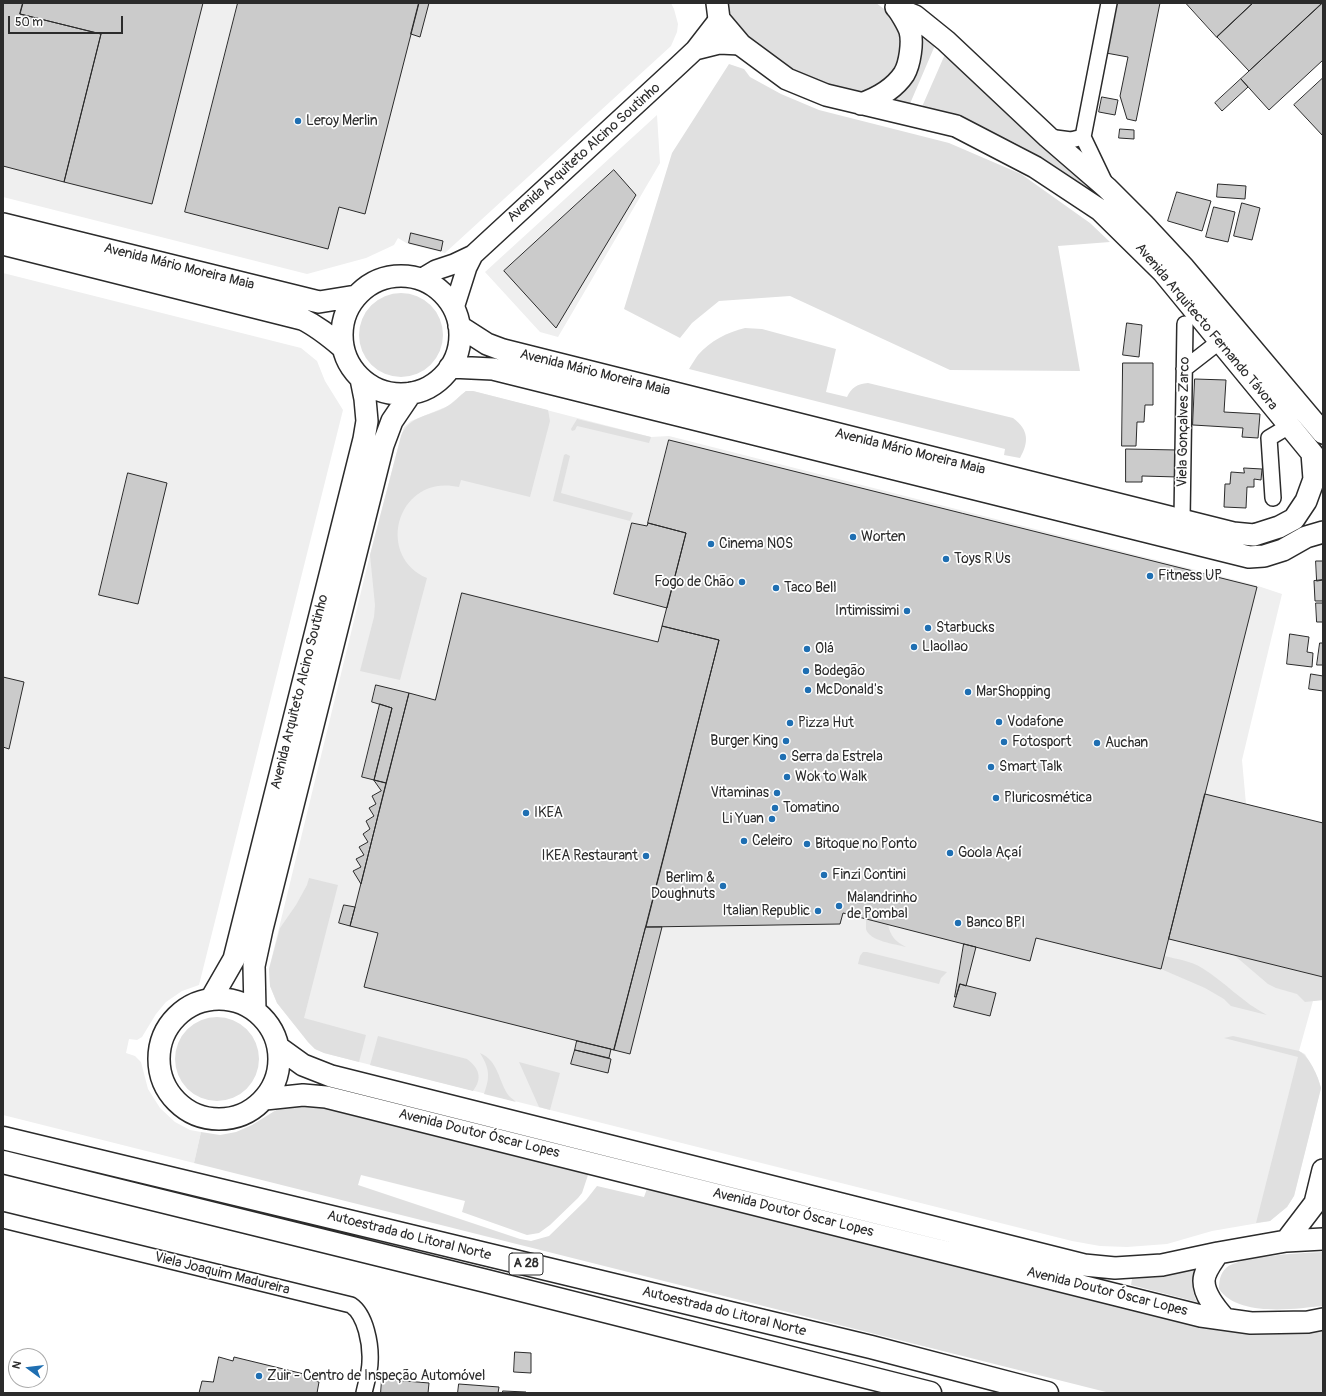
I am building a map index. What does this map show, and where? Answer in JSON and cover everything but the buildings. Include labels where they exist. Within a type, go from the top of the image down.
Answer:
[{"type":"highway","name":"Autoestrada do Litoral Norte","points":[[3,1138],[871,1347],[1047,1393]]},
{"type":"highway","name":"Autoestrada do Litoral Norte","points":[[3,1162],[930,1393]]},
{"type":"main road","name":"Avenida Arquitecto Fernando Távora","points":[[861,104],[878,98],[905,73],[911,52],[910,31],[895,6]]},
{"type":"main road","name":"Avenida Arquitecto Fernando Távora","points":[[895,6],[915,16],[946,41],[1048,137],[1107,188],[1184,268],[1323,433]]},
{"type":"main road","name":"Avenida Arquitecto Fernando Távora","points":[[714,9],[741,45],[787,79],[826,95],[956,126],[1035,167],[1100,210],[1163,272],[1317,459]]},
{"type":"main road","name":"Avenida Mário Moreira Maia","points":[[3,224],[319,302],[356,296]]},
{"type":"main road","name":"Avenida Mário Moreira Maia","points":[[3,244],[302,319],[321,329],[342,347]]},
{"type":"main road","points":[[402,275],[421,279],[434,286],[446,296],[457,317],[460,340],[457,354],[450,367],[439,379],[426,388],[411,393],[393,394],[376,389],[361,379],[350,364],[342,347],[341,333],[343,320],[348,307],[356,296],[369,284],[385,277],[402,275]]},
{"type":"main road","name":"Avenida Mário Moreira Maia","points":[[457,317],[487,344],[503,350],[1233,533],[1254,535],[1279,527],[1294,519],[1306,501],[1314,479],[1317,459]]},
{"type":"main road","name":"Avenida Mário Moreira Maia","points":[[450,367],[493,369],[1249,557],[1264,556],[1283,550],[1306,537],[1323,532]]},
{"type":"main road","name":"Avenida Arquiteto Alcino Soutinho","points":[[211,999],[234,959],[364,439],[367,421],[361,379]]},
{"type":"main road","name":"Avenida Arquiteto Alcino Soutinho","points":[[254,1010],[254,966],[262,929],[379,460],[392,421],[411,393]]},
{"type":"main road","points":[[211,999],[226,999],[241,1003],[254,1010],[270,1026],[278,1047],[279,1065],[274,1083],[264,1099],[251,1110],[235,1117],[217,1119],[200,1116],[184,1108],[168,1090],[163,1080],[159,1062],[161,1045],[168,1028],[179,1014],[194,1004],[211,999]]},
{"type":"main road","name":"Avenida Doutor Óscar Lopes","points":[[278,1047],[303,1065],[331,1076],[1084,1265],[1115,1268],[1162,1265],[1286,1241],[1323,1240]]},
{"type":"main road","name":"Avenida Doutor Óscar Lopes","points":[[264,1099],[303,1095],[326,1097],[1193,1314],[1251,1323],[1308,1322],[1323,1320]]},
{"type":"main road","points":[[1286,1241],[1315,1203],[1323,1170]]},
{"type":"main road","points":[[1218,1253],[1208,1269],[1204,1281],[1207,1292],[1215,1307],[1225,1319]]},
{"type":"street","points":[[1107,188],[1084,137],[1109,3]]},
{"type":"street","name":"Avenida Arquiteto Alcino Soutinho","points":[[421,279],[436,270],[454,264],[473,255],[647,96],[695,50],[714,9]]},
{"type":"street","name":"Avenida Arquiteto Alcino Soutinho","points":[[695,50],[719,44],[741,45]]},
{"type":"street","points":[[1048,137],[1071,140],[1084,137]]},
{"type":"street","name":"Avenida Arquiteto Alcino Soutinho","points":[[457,317],[467,267],[473,255]]},
{"type":"street","name":"Viela Gonçalves Zarco","points":[[1182,520],[1185,324]]},
{"type":"street","points":[[1184,369],[1220,342]]},
{"type":"street","points":[[1273,498],[1269,438],[1289,426]]},
{"type":"street","name":"Viela Joaquim Madureira","points":[[3,1220],[351,1305],[356,1309],[367,1331],[370,1362],[364,1393]]},
{"type":"shaded area","points":[[3,3],[671,3],[678,24],[677,32],[671,46],[445,253],[408,244],[398,238],[394,245],[366,258],[307,274],[3,197]]},
{"type":"shaded area","points":[[727,3],[876,3],[895,17],[902,31],[900,67],[873,90],[853,93],[819,83],[779,62],[748,39],[734,24]]},
{"type":"shaded area","points":[[919,28],[936,43],[909,106],[888,102],[906,87],[917,71],[920,52]]},
{"type":"shaded area","points":[[946,52],[1134,225],[1086,188],[1024,147],[995,134],[921,109]]},
{"type":"shaded area","points":[[729,64],[744,69],[750,77],[781,94],[819,110],[949,143],[1021,174],[1090,223],[1110,242],[1058,246],[1080,371],[950,370],[790,296],[719,301],[692,323],[680,338],[624,309],[672,153]]},
{"type":"shaded area","points":[[657,115],[660,163],[558,337],[540,332],[485,272]]},
{"type":"shaded area","points":[[3,273],[301,348],[317,361],[325,381],[343,410],[199,985],[182,991],[166,1002],[156,1014],[142,1037],[137,1040],[129,1039],[126,1053],[135,1056],[141,1062],[148,1089],[160,1108],[175,1122],[190,1130],[201,1132],[194,1163],[3,1115]]},
{"type":"shaded area","points":[[401,293],[417,296],[431,305],[440,319],[443,335],[440,351],[431,365],[417,374],[401,377],[385,374],[371,365],[362,351],[359,335],[362,319],[371,305],[385,296]]},
{"type":"shaded area","points":[[745,328],[762,329],[836,349],[826,392],[847,397],[855,387],[868,383],[1013,418],[1025,432],[1026,441],[1023,452],[1020,458],[1004,455],[1005,449],[689,369],[698,355],[708,345],[732,332]]},
{"type":"shaded area","points":[[466,391],[473,391],[651,437],[669,436],[1255,585],[1282,594],[1242,760],[1246,804],[1323,823],[1323,1000],[1313,1001],[1299,1051],[1305,1054],[1318,1078],[1321,1088],[1294,1196],[1287,1207],[1270,1221],[1212,1231],[1167,1244],[1127,1247],[1100,1246],[1072,1241],[359,1062],[324,1053],[315,1049],[277,1003],[270,986],[269,969],[370,555],[404,427],[411,421],[448,406]]},
{"type":"shaded area","points":[[466,391],[473,391],[548,410],[550,421],[530,497],[461,480],[459,487],[438,486],[421,492],[408,504],[400,519],[398,535],[401,552],[411,567],[427,578],[400,680],[360,671],[374,617],[375,605],[370,555],[401,436],[409,424],[414,420],[452,404]]},
{"type":"shaded area","points":[[577,419],[651,437],[649,443],[577,426],[575,430],[572,431],[571,429]]},
{"type":"shaded area","points":[[566,454],[570,456],[561,493],[633,513],[630,521],[553,501],[564,455]]},
{"type":"shaded area","points":[[309,878],[338,885],[304,1018],[366,1035],[359,1062],[324,1053],[315,1049],[277,1003],[270,986],[269,969],[280,928],[296,905],[307,885]]},
{"type":"shaded area","points":[[866,919],[888,924],[890,932],[894,938],[906,947],[883,941],[872,936],[866,929]]},
{"type":"shaded area","points":[[863,952],[947,972],[941,978],[939,984],[858,964],[860,956]]},
{"type":"shaded area","points":[[1234,955],[1323,977],[1323,1000],[1305,1002],[1297,994],[1268,984]]},
{"type":"shaded area","points":[[1164,956],[1189,962],[1202,968],[1258,1010],[1267,1015],[1231,1006],[1224,999],[1205,988],[1161,969]]},
{"type":"shaded area","points":[[217,1017],[233,1020],[240,1024],[252,1036],[256,1043],[259,1059],[256,1075],[252,1082],[240,1094],[233,1098],[217,1101],[201,1098],[194,1094],[182,1082],[178,1075],[175,1059],[178,1043],[182,1036],[194,1024],[201,1020]]},
{"type":"shaded area","points":[[378,1036],[467,1059],[477,1070],[479,1078],[478,1082],[473,1091],[370,1065]]},
{"type":"shaded area","points":[[1233,1036],[1299,1051],[1310,1062],[1316,1073],[1321,1088],[1294,1196],[1287,1207],[1270,1221],[1256,1223],[1298,1057],[1224,1038]]},
{"type":"shaded area","points":[[480,1053],[495,1066],[505,1090],[516,1102],[484,1094],[488,1073],[486,1064]]},
{"type":"shaded area","points":[[519,1062],[560,1073],[550,1110],[539,1107]]},
{"type":"shaded area","points":[[305,1102],[589,1172],[582,1193],[578,1198],[550,1225],[539,1233],[527,1235],[462,1212],[465,1201],[361,1175],[358,1185],[520,1239],[531,1241],[549,1236],[586,1200],[597,1186],[644,1197],[648,1186],[1182,1320],[1323,1329],[1323,1393],[1110,1393],[194,1163],[201,1132],[220,1135],[236,1132],[252,1125],[281,1107]]},
{"type":"shaded area","points":[[1323,1252],[1323,1306],[1297,1309],[1267,1309],[1252,1307],[1239,1304],[1228,1298],[1219,1289],[1222,1273],[1226,1268],[1233,1264],[1272,1256]]},
{"type":"shaded area","points":[[1195,1269],[1193,1286],[1197,1302],[1131,1285],[1132,1279],[1160,1277]]},
{"type":"place","name":"Leroy Merlin","points":[[298,121]]},
{"type":"place","name":"Worten","points":[[853,537]]},
{"type":"place","name":"Cinema NOS","points":[[711,544]]},
{"type":"place","name":"Toys R Us","points":[[946,559]]},
{"type":"place","name":"Fitness UP","points":[[1150,576]]},
{"type":"place","name":"Fogo de Chão","points":[[742,582]]},
{"type":"place","name":"Taco Bell","points":[[776,588]]},
{"type":"place","name":"Intimissimi","points":[[907,611]]},
{"type":"place","name":"Starbucks","points":[[928,628]]},
{"type":"place","name":"Llaollao","points":[[914,647]]},
{"type":"place","name":"Olá","points":[[807,649]]},
{"type":"place","name":"Bodegão","points":[[806,671]]},
{"type":"place","name":"McDonald's","points":[[808,690]]},
{"type":"place","name":"MarShopping","points":[[968,692]]},
{"type":"place","name":"Vodafone","points":[[999,722]]},
{"type":"place","name":"Pizza Hut","points":[[790,723]]},
{"type":"place","name":"Burger King","points":[[786,741]]},
{"type":"place","name":"Fotosport","points":[[1004,742]]},
{"type":"place","name":"Auchan","points":[[1097,743]]},
{"type":"place","name":"Serra da Estrela","points":[[783,757]]},
{"type":"place","name":"Smart Talk","points":[[991,767]]},
{"type":"place","name":"Wok to Walk","points":[[787,777]]},
{"type":"place","name":"Vitaminas","points":[[777,793]]},
{"type":"place","name":"Pluricosmética","points":[[996,798]]},
{"type":"place","name":"Tomatino","points":[[775,808]]},
{"type":"place","name":"IKEA","points":[[526,813]]},
{"type":"place","name":"Li Yuan","points":[[772,819]]},
{"type":"place","name":"Celeiro","points":[[744,841]]},
{"type":"place","name":"Bitoque no Ponto","points":[[807,844]]},
{"type":"place","name":"Goola Açaí","points":[[950,853]]},
{"type":"place","name":"IKEA Restaurant","points":[[646,856]]},
{"type":"place","name":"Finzi Contini","points":[[824,875]]},
{"type":"place","name":"Berlim & Doughnuts","points":[[723,886]]},
{"type":"place","name":"Malandrinho de Pombal","points":[[839,906]]},
{"type":"place","name":"Italian Republic","points":[[818,911]]},
{"type":"place","name":"Banco BPI","points":[[958,923]]},
{"type":"place","name":"Zuir - Centro de Inspeção Automóvel","points":[[259,1376]]}]
